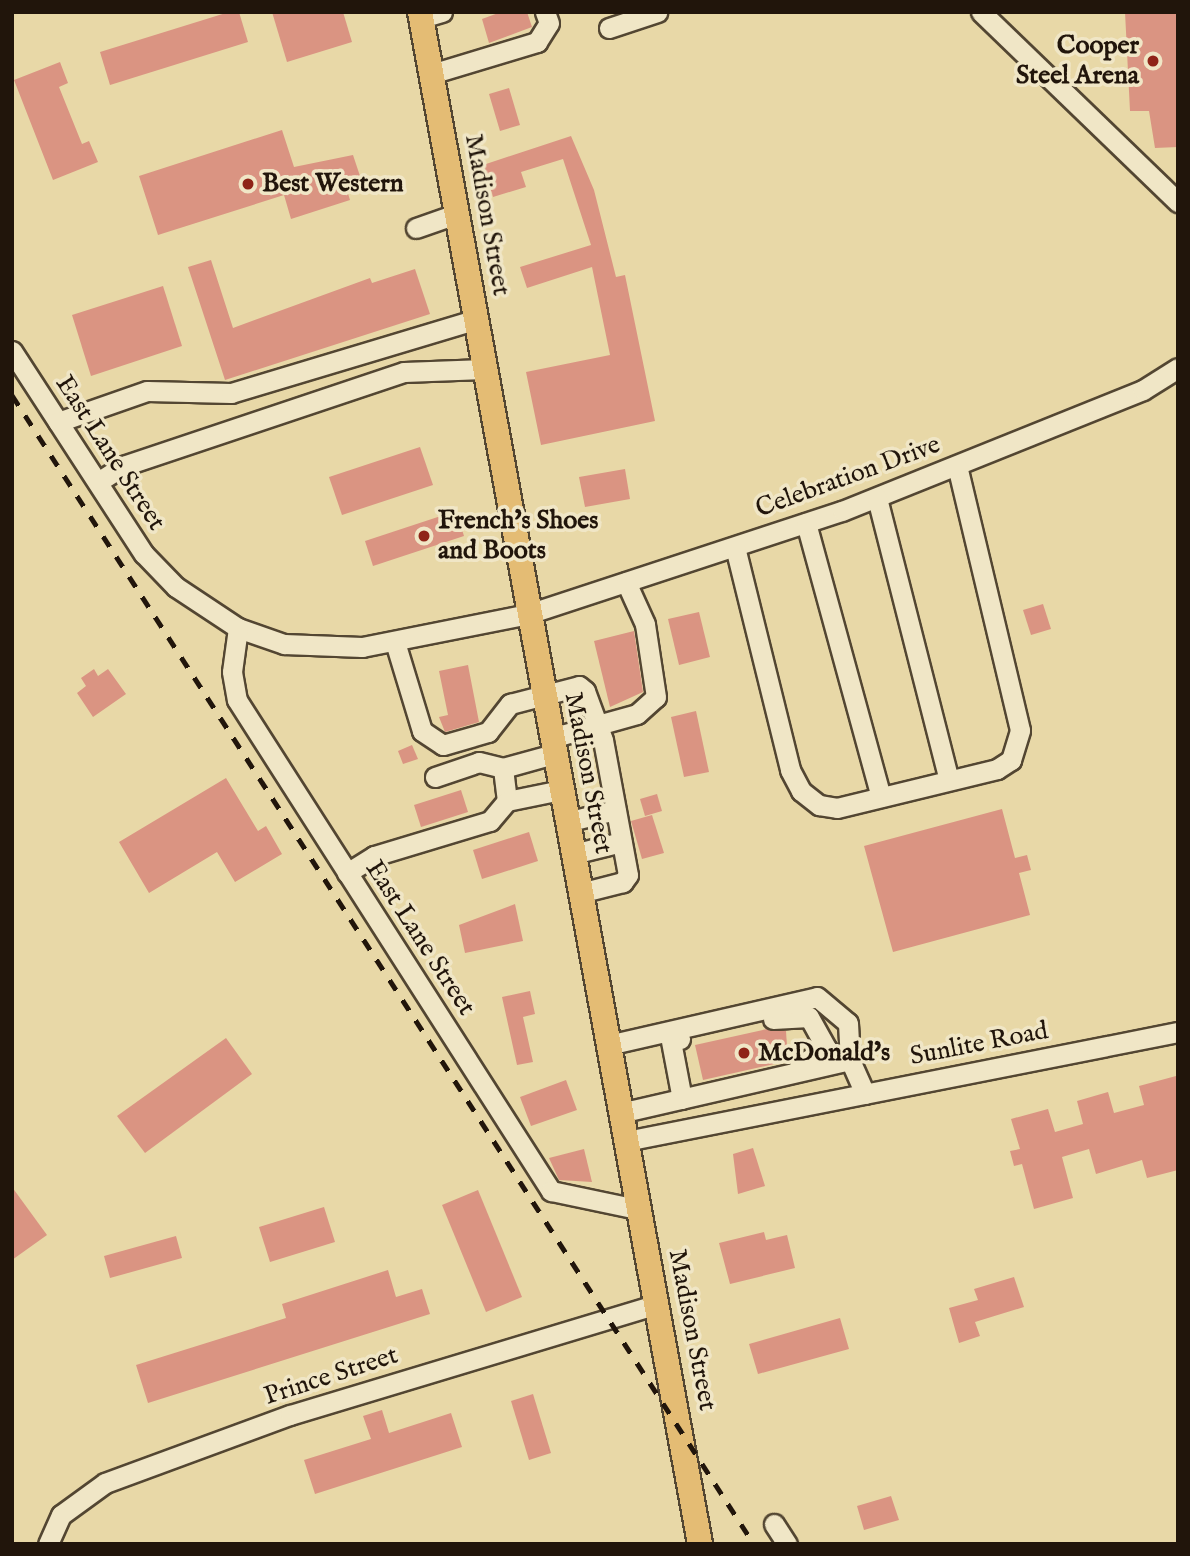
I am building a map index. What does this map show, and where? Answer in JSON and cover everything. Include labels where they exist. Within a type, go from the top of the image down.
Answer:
[{"type":"main road","name":"Madison Street","points":[[428,14],[431,74],[700,1544]]},
{"type":"street","points":[[431,74],[537,42],[549,23],[545,12]]},
{"type":"street","points":[[609,28],[657,12]]},
{"type":"street","points":[[981,12],[1178,202]]},
{"type":"street","points":[[416,228],[456,214]]},
{"type":"street","points":[[58,422],[147,391],[231,393],[475,320]]},
{"type":"street","points":[[415,339],[424,370]]},
{"type":"street","name":"East Lane Street","points":[[12,351],[98,482],[168,579],[238,628],[284,644],[395,642],[528,614]]},
{"type":"street","name":"Celebration Drive","points":[[528,614],[877,498],[1143,390],[1178,368]]},
{"type":"street","points":[[98,482],[123,466],[306,402],[424,370],[484,369]]},
{"type":"street","points":[[735,547],[790,770],[801,791],[837,808],[949,780],[1011,760],[1020,730],[957,465]]},
{"type":"street","points":[[877,498],[949,780]]},
{"type":"street","points":[[806,523],[881,797]]},
{"type":"street","points":[[435,777],[479,762],[503,768],[593,727],[651,708],[656,697],[645,624],[626,582]]},
{"type":"street","name":"East Lane Street","points":[[238,628],[232,672],[237,700],[551,1191],[637,1209]]},
{"type":"street","points":[[395,642],[430,740],[453,744],[488,733],[510,704],[543,694],[585,691],[593,727],[603,740],[622,842],[623,882],[580,893]]},
{"type":"street","points":[[503,768],[507,801]]},
{"type":"street","points":[[347,873],[374,856],[490,821],[507,801],[561,790]]},
{"type":"street","points":[[566,822],[616,810]]},
{"type":"street","points":[[573,854],[622,842]]},
{"type":"street","points":[[608,1045],[670,1036],[817,997],[848,1023],[850,1060],[865,1094]]},
{"type":"street","points":[[670,1036],[688,1041],[786,1015],[809,1017],[827,1049],[773,1077]]},
{"type":"street","name":"Sunlite Road","points":[[626,1141],[1178,1032]]},
{"type":"street","points":[[670,1036],[682,1099]]},
{"type":"street","points":[[621,1113],[850,1060]]},
{"type":"street","name":"Prince Street","points":[[48,1544],[61,1515],[105,1483],[290,1415],[658,1304]]},
{"type":"street","points":[[774,1524],[787,1544]]},
{"type":"building","points":[[229,12],[239,12],[248,42],[110,85],[100,52]]},
{"type":"building","points":[[272,12],[343,12],[352,42],[287,62]]},
{"type":"building","points":[[501,12],[527,12],[532,27],[489,43],[482,19]]},
{"type":"building","name":"Cooper Steel Arena","points":[[1125,12],[1178,12],[1178,147],[1155,148],[1149,111],[1130,111]]},
{"type":"building","points":[[60,62],[68,83],[59,87],[82,144],[89,141],[98,162],[53,180],[14,80]]},
{"type":"building","points":[[509,88],[520,125],[500,131],[489,94]]},
{"type":"building","name":"Best Western","points":[[282,130],[294,167],[353,155],[362,182],[346,187],[350,200],[291,219],[284,195],[158,235],[139,176]]},
{"type":"building","points":[[571,136],[594,190],[616,277],[625,275],[655,421],[541,445],[526,372],[610,355],[592,267],[527,288],[520,267],[591,245],[563,159],[521,172],[526,187],[493,197],[483,165]]},
{"type":"building","points":[[211,260],[233,328],[370,278],[372,283],[415,269],[430,314],[225,380],[188,267]]},
{"type":"building","points":[[163,286],[182,346],[91,376],[72,315]]},
{"type":"building","points":[[420,447],[433,485],[342,515],[329,477]]},
{"type":"building","points":[[625,469],[630,499],[585,507],[579,477]]},
{"type":"building","points":[[456,511],[464,536],[373,566],[365,541]]},
{"type":"building","points":[[1043,604],[1051,629],[1031,635],[1023,610]]},
{"type":"building","points":[[699,612],[710,657],[679,665],[668,619]]},
{"type":"building","points":[[634,631],[643,692],[610,707],[594,641]]},
{"type":"building","points":[[468,665],[479,722],[445,732],[439,717],[448,715],[439,671]]},
{"type":"building","points":[[94,669],[98,676],[108,669],[126,694],[93,717],[77,693],[86,686],[81,678]]},
{"type":"building","points":[[696,711],[709,772],[684,777],[671,717]]},
{"type":"building","points":[[412,745],[418,759],[403,764],[398,751]]},
{"type":"building","points":[[226,778],[258,831],[266,826],[282,854],[235,882],[217,852],[149,893],[119,842]]},
{"type":"building","points":[[461,790],[468,812],[421,827],[414,805]]},
{"type":"building","points":[[657,794],[662,811],[645,816],[640,799]]},
{"type":"building","points":[[1002,809],[1015,858],[1027,855],[1031,870],[1019,873],[1030,915],[893,952],[864,846]]},
{"type":"building","points":[[652,815],[664,853],[642,859],[631,821]]},
{"type":"building","points":[[529,832],[538,861],[482,879],[473,850]]},
{"type":"building","points":[[515,904],[523,941],[465,953],[459,925]]},
{"type":"building","points":[[530,991],[535,1014],[523,1017],[533,1062],[517,1065],[502,997]]},
{"type":"building","name":"McDonald's","points":[[767,1029],[786,1031],[788,1061],[703,1080],[695,1045]]},
{"type":"building","points":[[226,1038],[252,1074],[145,1153],[117,1116]]},
{"type":"building","points":[[1176,1076],[1178,1170],[1147,1178],[1142,1160],[1096,1174],[1089,1149],[1062,1157],[1073,1198],[1034,1209],[1022,1164],[1014,1166],[1010,1151],[1020,1149],[1011,1119],[1048,1109],[1055,1132],[1083,1124],[1077,1101],[1108,1092],[1114,1113],[1144,1105],[1139,1086]]},
{"type":"building","points":[[566,1080],[577,1110],[531,1126],[520,1097]]},
{"type":"building","points":[[753,1148],[765,1186],[738,1194],[733,1154]]},
{"type":"building","points":[[584,1149],[592,1182],[559,1180],[549,1158]]},
{"type":"building","points":[[12,1187],[47,1235],[12,1260]]},
{"type":"building","points":[[478,1190],[522,1297],[486,1312],[442,1205]]},
{"type":"building","points":[[324,1207],[335,1242],[270,1262],[259,1227]]},
{"type":"building","points":[[764,1232],[766,1240],[787,1235],[795,1268],[730,1284],[719,1243]]},
{"type":"building","points":[[176,1236],[182,1258],[110,1278],[104,1256]]},
{"type":"building","points":[[388,1270],[396,1297],[422,1289],[430,1314],[148,1403],[136,1365],[286,1318],[282,1304]]},
{"type":"building","points":[[1014,1277],[1024,1307],[975,1322],[980,1336],[959,1343],[949,1308],[978,1300],[974,1289]]},
{"type":"building","points":[[840,1318],[849,1349],[758,1374],[749,1344]]},
{"type":"building","points":[[533,1394],[551,1453],[529,1460],[511,1401]]},
{"type":"building","points":[[382,1410],[389,1433],[451,1413],[462,1447],[315,1494],[304,1460],[371,1439],[363,1416]]},
{"type":"building","points":[[891,1496],[899,1520],[864,1530],[857,1506]]},
{"type":"railway","points":[[12,395],[754,1544]]},
{"type":"place","name":"Cooper Steel Arena","points":[[1153,61]]},
{"type":"place","name":"Best Western","points":[[248,184]]},
{"type":"place","name":"French's Shoes and Boots","points":[[424,536]]},
{"type":"place","name":"McDonald's","points":[[744,1053]]}]
